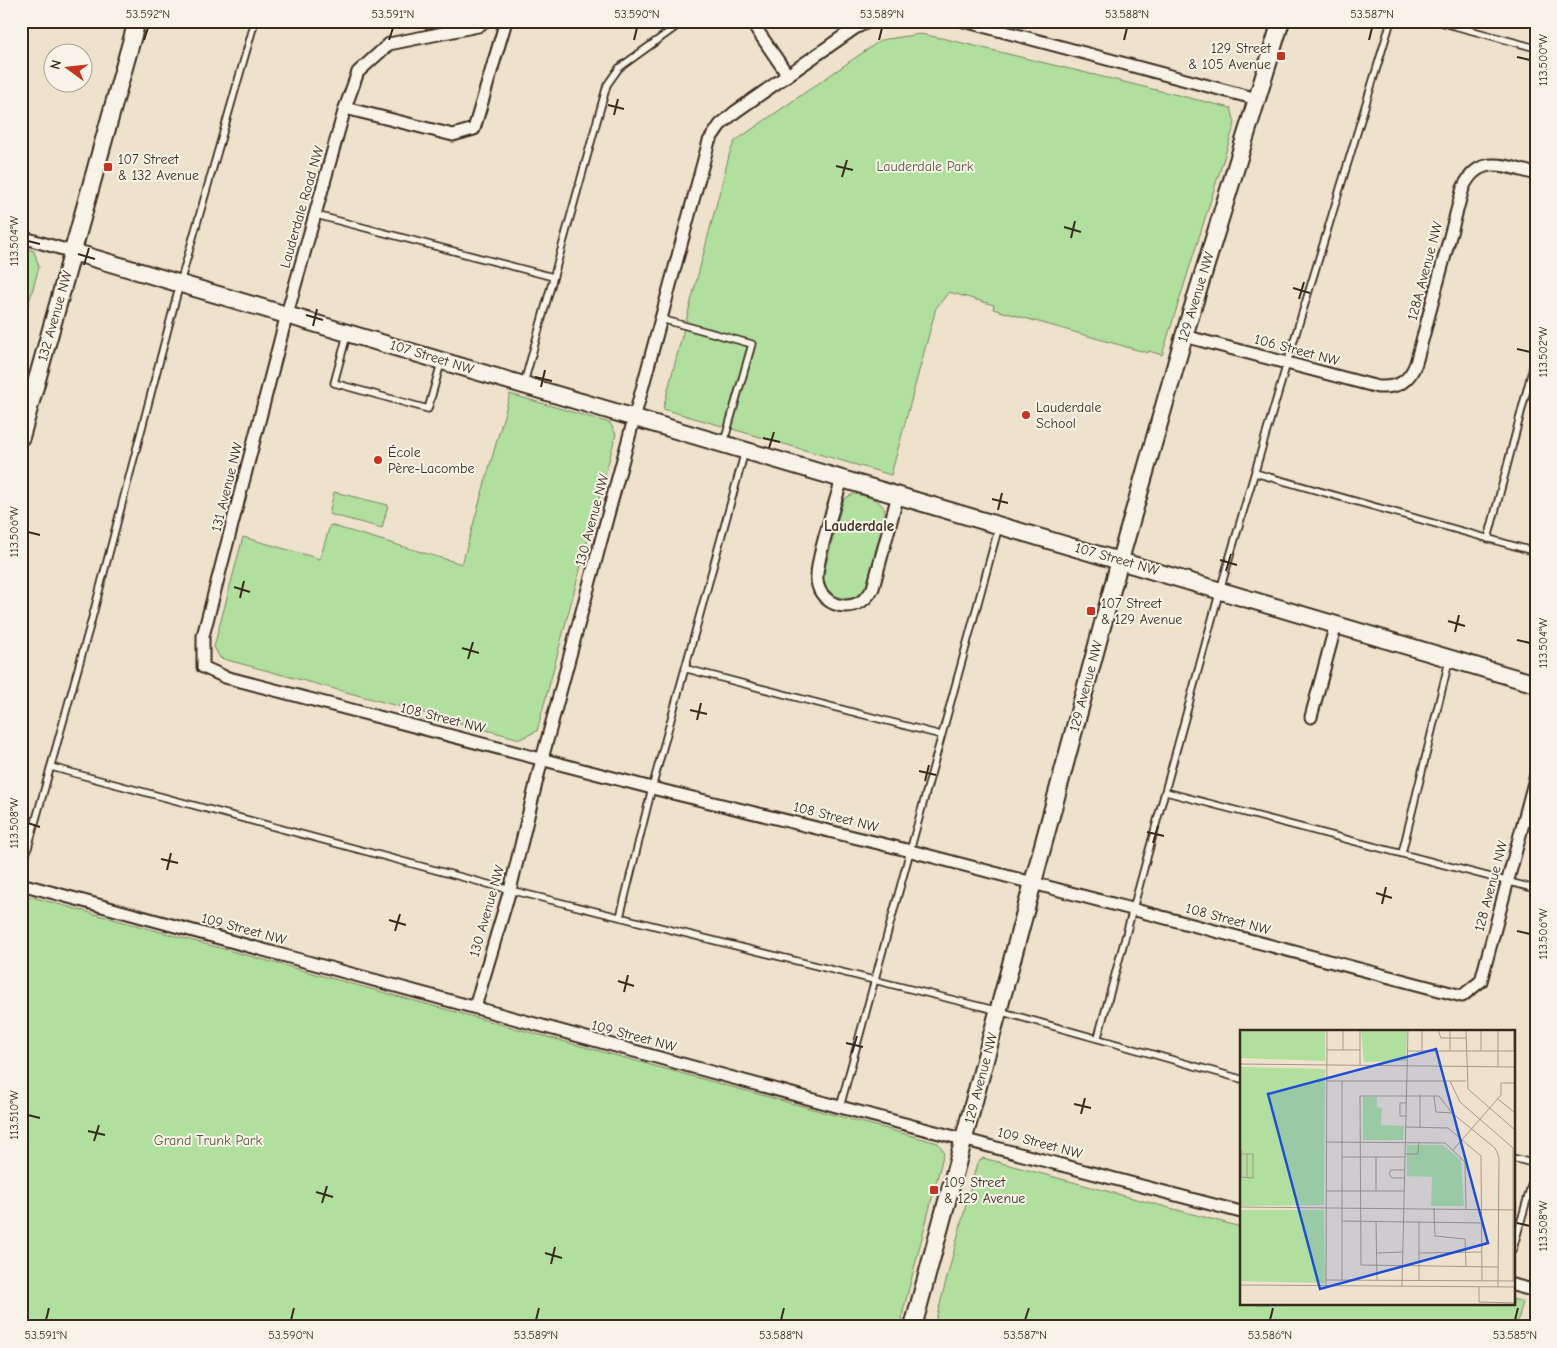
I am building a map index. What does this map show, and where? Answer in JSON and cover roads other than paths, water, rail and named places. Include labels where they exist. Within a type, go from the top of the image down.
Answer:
[{"type":"street","name":"132 Avenue NW","points":[[22,429],[138,21]]},
{"type":"street","name":"Lauderdale Road NW","points":[[287,314],[345,108],[358,72],[388,44],[478,26],[486,21]]},
{"type":"street","points":[[345,108],[453,135],[474,129],[506,21]]},
{"type":"street","points":[[751,21],[787,74]]},
{"type":"street","name":"130 Avenue NW","points":[[475,1007],[510,890],[542,759],[636,417],[709,141],[728,118],[787,74],[855,28],[870,21]]},
{"type":"street","points":[[964,21],[1257,99]]},
{"type":"street","name":"129 Avenue NW","points":[[913,1327],[1120,560],[1184,336],[1280,21]]},
{"type":"street","name":"128A Avenue NW","points":[[1402,384],[1408,378],[1416,363],[1467,179],[1478,168],[1494,164],[1536,174]]},
{"type":"street","name":"107 Street NW","points":[[21,237],[1536,684]]},
{"type":"street","name":"131 Avenue NW","points":[[203,668],[203,636],[287,314]]},
{"type":"street","name":"106 Street NW","points":[[1184,336],[1378,387],[1402,384]]},
{"type":"street","points":[[842,479],[817,579],[825,598],[837,605],[858,604],[870,595],[898,495]]},
{"type":"street","points":[[1311,717],[1336,624]]},
{"type":"street","name":"108 Street NW","points":[[203,668],[225,678],[652,788],[911,851],[1462,996]]},
{"type":"street","name":"128 Avenue NW","points":[[1462,996],[1481,981],[1536,774]]},
{"type":"street","name":"109 Street NW","points":[[21,884],[840,1108],[1240,1212]]},
{"type":"street","points":[[1514,1285],[1536,1291]]},
{"type":"lane","points":[[21,874],[180,283],[255,21]]},
{"type":"lane","points":[[524,385],[607,85],[619,68],[684,21]]},
{"type":"lane","points":[[1098,1037],[1220,590],[1391,21]]},
{"type":"lane","points":[[1436,21],[1536,48]]},
{"type":"lane","points":[[316,215],[553,278]]},
{"type":"lane","points":[[661,318],[752,344],[724,443]]},
{"type":"lane","points":[[348,332],[334,383],[428,409],[441,360]]},
{"type":"lane","points":[[1488,539],[1536,355]]},
{"type":"lane","points":[[620,917],[652,788],[687,669],[746,450]]},
{"type":"lane","points":[[1255,473],[1536,552]]},
{"type":"lane","points":[[840,1108],[877,979],[941,735],[999,525]]},
{"type":"lane","points":[[1402,853],[1450,658]]},
{"type":"lane","points":[[687,669],[941,735]]},
{"type":"lane","points":[[51,767],[510,890],[877,979],[1098,1037],[1240,1079]]},
{"type":"lane","points":[[1166,792],[1536,889]]},
{"type":"lane","points":[[1514,1158],[1536,1164]]},
{"type":"lane","points":[[1514,1245],[1536,1168]]},
{"type":"place","name":"129 Street & 105 Avenue","points":[[1281,56]]},
{"type":"place","name":"107 Street & 132 Avenue","points":[[108,167]]},
{"type":"place","name":"Lauderdale School","points":[[1026,415]]},
{"type":"place","name":"École Père-Lacombe","points":[[378,460]]},
{"type":"place","name":"107 Street & 129 Avenue","points":[[1091,611]]},
{"type":"place","name":"109 Street & 129 Avenue","points":[[934,1190]]},
{"type":"district","name":"Lauderdale","points":[[859,526]]},
{"type":"park label","name":"Lauderdale Park","points":[[925,166]]},
{"type":"park label","name":"Grand Trunk Park","points":[[208,1140]]}]
